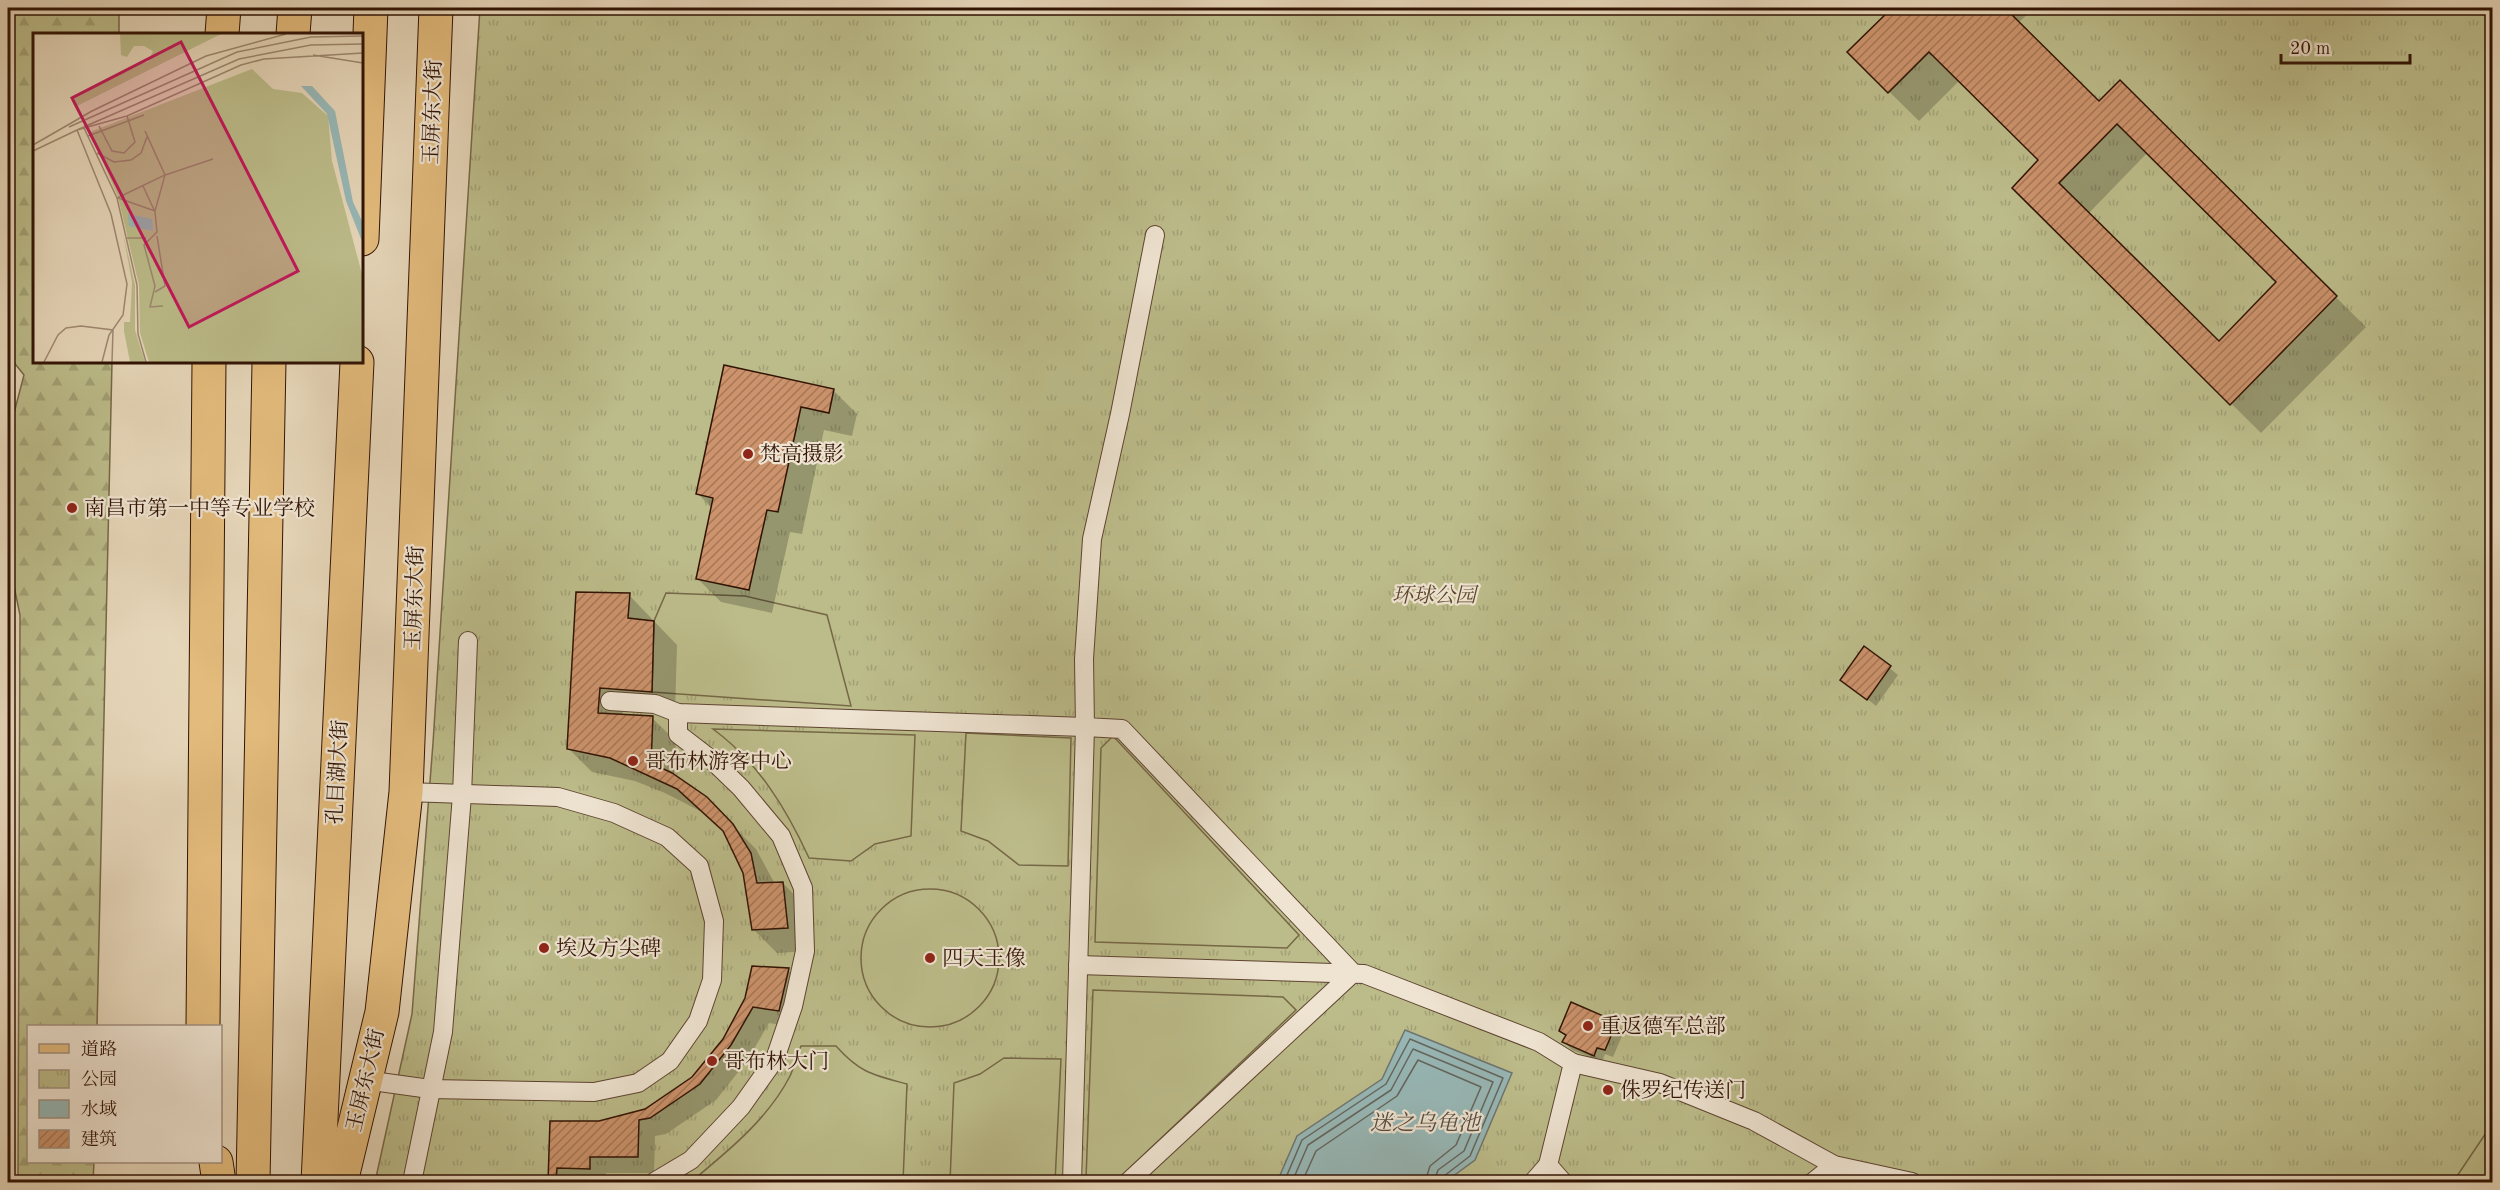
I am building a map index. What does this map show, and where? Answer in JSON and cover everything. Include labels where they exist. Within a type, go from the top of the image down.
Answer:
[{"type":"main road","points":[[222,33],[224,8]]},
{"type":"main road","points":[[293,33],[295,8]]},
{"type":"main road","points":[[363,213],[371,8]]},
{"type":"main road","name":"玉屏东大街","points":[[341,1182],[382,1012],[406,792],[436,8]]},
{"type":"main road","points":[[203,1025],[208,363]]},
{"type":"main road","points":[[253,1182],[269,363]]},
{"type":"main road","name":"孔目湖大街","points":[[318,1182],[357,363]]},
{"type":"main road","points":[[216,1163],[219,1182]]},
{"type":"lane","points":[[1072,1182],[1085,727],[1084,659],[1092,539],[1120,414],[1155,235]]},
{"type":"lane","points":[[412,1182],[443,1032],[462,795],[468,641]]},
{"type":"lane","points":[[610,701],[655,704],[678,713],[1122,729],[1353,973]]},
{"type":"lane","points":[[654,1182],[691,1160],[741,1107],[775,1059],[793,1006],[806,951],[803,888],[781,836],[741,788],[713,761],[678,734],[678,713]]},
{"type":"lane","points":[[365,1080],[430,1089],[594,1092],[638,1083],[670,1061],[698,1021],[712,980],[714,921],[699,866],[666,837],[614,813],[558,797],[406,792]]},
{"type":"lane","points":[[1078,964],[1364,974],[1539,1042],[1573,1062],[1660,1083],[1754,1121],[1834,1165],[1911,1182]]},
{"type":"lane","points":[[1128,1182],[1353,973]]},
{"type":"lane","points":[[1533,1182],[1548,1166],[1573,1062]]},
{"type":"lane","points":[[1813,1182],[1834,1165]]},
{"type":"lane","points":[[1548,1166],[1563,1182]]},
{"type":"green space","name":"南昌市第一中等专业学校","points":[[8,8],[119,8],[119,33],[33,33],[33,363],[112,363],[97,1025],[27,1025],[27,1163],[94,1163],[93,1182],[18,1182],[20,615],[8,557],[8,436],[24,375],[8,355]]},
{"type":"green space","name":"环球公园","points":[[480,8],[2492,8],[2492,1182],[375,1182],[412,1014],[433,743]]},
{"type":"green space","points":[[666,593],[745,596],[827,615],[851,706],[652,692],[654,621]]},
{"type":"green space","points":[[713,729],[915,735],[911,836],[875,844],[851,861],[809,858],[791,821],[769,787],[744,756]]},
{"type":"green space","points":[[966,733],[1071,738],[1068,866],[1019,865],[988,841],[961,831]]},
{"type":"green space","points":[[1113,736],[1299,935],[1287,948],[1095,942],[1101,748]]},
{"type":"green space","points":[[930,889],[956,894],[979,909],[994,932],[999,958],[994,984],[979,1007],[956,1022],[930,1027],[904,1022],[881,1007],[866,984],[861,958],[866,932],[881,909],[904,894]]},
{"type":"green space","points":[[1093,990],[1283,997],[1296,1010],[1115,1182],[1090,1182],[1086,1179]]},
{"type":"green space","points":[[801,1046],[836,1046],[860,1068],[907,1084],[903,1182],[692,1181],[759,1120],[781,1092],[790,1076]]},
{"type":"green space","points":[[1004,1058],[1061,1059],[1055,1182],[950,1182],[954,1083],[980,1074]]},
{"type":"green space","points":[[2492,1124],[2492,1182],[2453,1182]]},
{"type":"water","name":"迷之乌龟池","points":[[1405,1030],[1512,1073],[1475,1160],[1445,1182],[1277,1182],[1297,1136],[1382,1079]]},
{"type":"building","points":[[1892,8],[2005,8],[2099,101],[2120,80],[2337,296],[2230,405],[2012,188],[2038,160],[1929,52],[1888,93],[1847,52]],"holes":[[[2117,124],[2276,282],[2219,341],[2059,183]]]},
{"type":"building","name":"梵高摄影","points":[[724,365],[834,389],[829,413],[801,407],[778,512],[767,510],[749,590],[696,579],[713,498],[696,494]]},
{"type":"building","name":"哥布林游客中心","points":[[576,592],[630,593],[628,618],[654,621],[652,692],[600,688],[598,713],[653,716],[651,763],[672,773],[707,797],[733,824],[751,853],[757,883],[783,882],[788,928],[752,930],[743,873],[723,831],[677,789],[610,758],[567,749]]},
{"type":"building","points":[[1864,646],[1891,666],[1867,700],[1840,680]]},
{"type":"building","name":"哥布林大门","points":[[752,966],[789,968],[779,1011],[753,1007],[731,1045],[700,1084],[650,1118],[639,1120],[638,1157],[590,1157],[590,1169],[557,1168],[556,1182],[548,1182],[550,1121],[599,1121],[645,1109],[692,1077],[723,1039],[745,998]]},
{"type":"building","name":"重返德军总部","points":[[1571,1002],[1617,1022],[1605,1050],[1597,1048],[1594,1056],[1562,1042],[1566,1035],[1559,1031]]},
{"type":"place","name":"梵高摄影","points":[[748,454]]},
{"type":"place","name":"南昌市第一中等专业学校","points":[[72,508]]},
{"type":"place","name":"哥布林游客中心","points":[[633,761]]},
{"type":"place","name":"埃及方尖碑","points":[[544,948]]},
{"type":"place","name":"四天王像","points":[[930,958]]},
{"type":"place","name":"重返德军总部","points":[[1588,1026]]},
{"type":"place","name":"哥布林大门","points":[[712,1061]]},
{"type":"place","name":"侏罗纪传送门","points":[[1608,1090]]}]
